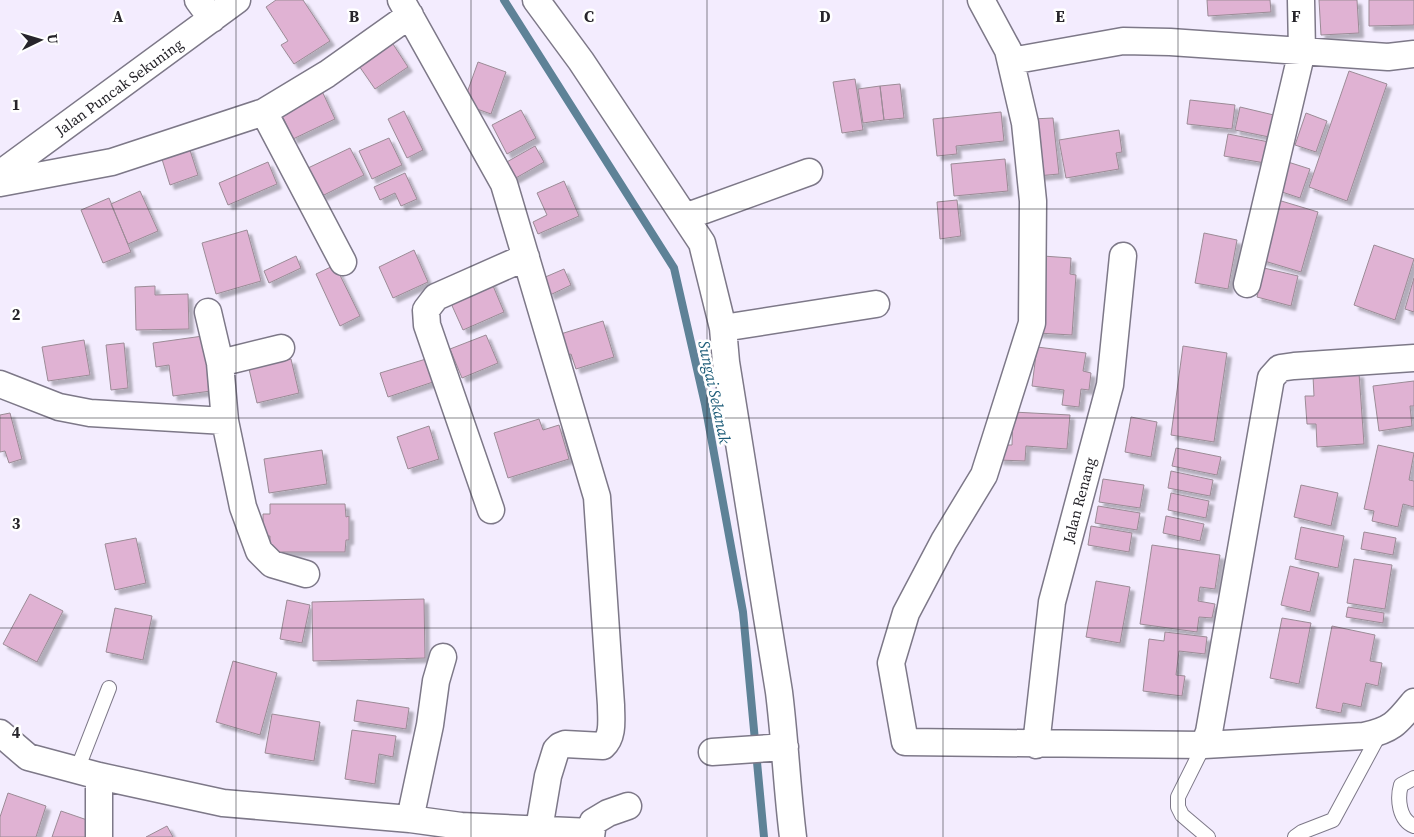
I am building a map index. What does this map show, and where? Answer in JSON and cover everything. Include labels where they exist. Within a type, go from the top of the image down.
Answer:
[{"type":"street","name":"Jalan Puncak Sekuning","points":[[0,174],[205,10],[237,0]]},
{"type":"street","points":[[536,0],[581,61],[702,243],[723,328],[726,362],[779,692],[782,748],[793,837]]},
{"type":"street","points":[[981,0],[1008,50],[1025,123],[1033,201],[1032,323],[984,475],[944,541],[906,613],[891,662],[905,742],[1204,745],[1364,736],[1380,733],[1395,725],[1414,702]]},
{"type":"street","points":[[1247,284],[1302,51],[1301,0]]},
{"type":"street","points":[[0,183],[112,162],[264,112],[327,74],[406,8],[504,184],[597,497],[611,705],[611,731],[608,741],[603,746],[565,744],[556,750],[548,776],[539,829]]},
{"type":"street","points":[[1011,61],[1123,41],[1170,42],[1388,57],[1414,54]]},
{"type":"street","points":[[264,112],[344,262]]},
{"type":"street","points":[[685,217],[809,172]]},
{"type":"street","name":"Jalan Renang","points":[[1036,744],[1052,602],[1110,385],[1123,256]]},
{"type":"street","points":[[491,510],[427,325],[426,310],[436,297],[526,257]]},
{"type":"street","points":[[723,328],[876,304]]},
{"type":"street","points":[[208,312],[220,363],[225,422],[243,507],[259,551],[272,564],[306,574]]},
{"type":"street","points":[[220,363],[281,348]]},
{"type":"street","points":[[1204,745],[1209,732],[1272,378],[1280,368],[1294,366],[1414,358]]},
{"type":"street","points":[[0,384],[59,407],[90,413],[225,422]]},
{"type":"street","points":[[410,819],[442,657]]},
{"type":"street","points":[[0,734],[28,757],[88,773],[223,803],[410,819],[460,832],[539,829],[591,834],[593,822],[600,816],[628,806]]},
{"type":"street","points":[[720,752],[782,748]]},
{"type":"street","points":[[88,773],[98,837]]},
{"type":"lane","points":[[88,773],[109,688]]},
{"type":"lane","points":[[1296,837],[1302,832],[1333,820],[1380,733]]},
{"type":"lane","points":[[1204,745],[1178,797],[1178,807],[1182,815],[1208,837]]},
{"type":"lane","points":[[1414,778],[1401,785],[1398,796],[1401,811],[1408,824],[1414,826]]},
{"type":"building","points":[[276,0],[303,0],[330,41],[294,64],[281,45],[288,41],[266,7]]},
{"type":"building","points":[[1207,0],[1270,0],[1271,12],[1208,16]]},
{"type":"building","points":[[1319,0],[1357,0],[1359,33],[1321,35]]},
{"type":"building","points":[[1369,0],[1414,0],[1414,25],[1369,26]]},
{"type":"building","points":[[391,41],[408,67],[375,89],[357,63]]},
{"type":"building","points":[[478,62],[506,72],[491,114],[463,104]]},
{"type":"building","points":[[1349,71],[1387,84],[1347,201],[1309,187]]},
{"type":"building","points":[[855,79],[863,130],[842,133],[833,82]]},
{"type":"building","points":[[900,84],[904,118],[884,120],[880,86]]},
{"type":"building","points":[[880,86],[884,120],[863,123],[858,89]]},
{"type":"building","points":[[322,91],[335,119],[293,139],[280,111]]},
{"type":"building","points":[[1190,100],[1235,105],[1232,129],[1187,124]]},
{"type":"building","points":[[1240,107],[1278,116],[1274,138],[1235,130]]},
{"type":"building","points":[[521,110],[536,138],[507,154],[492,125]]},
{"type":"building","points":[[404,111],[423,150],[407,158],[388,119]]},
{"type":"building","points":[[1001,112],[1004,141],[956,146],[957,154],[937,156],[933,119]]},
{"type":"building","points":[[1306,113],[1327,121],[1316,152],[1295,145]]},
{"type":"building","points":[[1053,118],[1059,174],[1037,176],[1032,119]]},
{"type":"building","points":[[1119,130],[1122,152],[1116,153],[1119,169],[1066,178],[1059,140]]},
{"type":"building","points":[[1228,134],[1269,142],[1265,163],[1224,156]]},
{"type":"building","points":[[389,138],[402,165],[372,179],[359,151]]},
{"type":"building","points":[[535,146],[544,162],[514,179],[505,163]]},
{"type":"building","points":[[189,147],[198,175],[170,185],[161,156]]},
{"type":"building","points":[[350,148],[364,175],[322,196],[308,168]]},
{"type":"building","points":[[1005,159],[1008,191],[954,196],[951,164]]},
{"type":"building","points":[[268,162],[277,184],[228,205],[219,183]]},
{"type":"building","points":[[1288,162],[1310,169],[1300,198],[1279,191]]},
{"type":"building","points":[[405,173],[417,199],[401,206],[395,193],[380,200],[374,187]]},
{"type":"building","points":[[564,181],[579,216],[538,234],[533,222],[547,215],[537,193]]},
{"type":"building","points":[[140,191],[158,231],[128,244],[111,204]]},
{"type":"building","points":[[109,198],[131,252],[103,263],[81,210]]},
{"type":"building","points":[[957,200],[961,236],[940,239],[937,202]]},
{"type":"building","points":[[1278,200],[1318,212],[1301,272],[1261,260]]},
{"type":"building","points":[[247,230],[261,281],[216,294],[202,243]]},
{"type":"building","points":[[1204,233],[1237,240],[1228,289],[1195,283]]},
{"type":"building","points":[[1374,245],[1414,259],[1395,320],[1354,305]]},
{"type":"building","points":[[414,250],[428,282],[393,298],[379,267]]},
{"type":"building","points":[[296,256],[301,268],[269,283],[264,271]]},
{"type":"building","points":[[1043,256],[1071,258],[1070,274],[1076,275],[1072,335],[1038,333]]},
{"type":"building","points":[[335,265],[360,316],[340,326],[316,274]]},
{"type":"building","points":[[1264,268],[1298,276],[1291,306],[1257,297]]},
{"type":"building","points":[[564,269],[571,285],[550,295],[543,278]]},
{"type":"building","points":[[1414,278],[1414,312],[1405,309]]},
{"type":"building","points":[[491,281],[504,312],[463,330],[449,299]]},
{"type":"building","points":[[155,286],[155,295],[188,294],[189,329],[136,330],[135,287]]},
{"type":"building","points":[[603,321],[614,357],[576,369],[571,354],[561,357],[554,336]]},
{"type":"building","points":[[486,335],[498,363],[462,378],[450,349]]},
{"type":"building","points":[[203,336],[211,391],[173,396],[169,365],[156,367],[153,343]]},
{"type":"building","points":[[84,340],[90,375],[48,381],[42,347]]},
{"type":"building","points":[[124,343],[128,388],[111,390],[106,345]]},
{"type":"building","points":[[1183,346],[1227,353],[1214,442],[1171,435]]},
{"type":"building","points":[[1037,347],[1086,353],[1083,371],[1091,373],[1089,390],[1081,389],[1079,407],[1062,405],[1064,390],[1032,386]]},
{"type":"building","points":[[291,359],[299,393],[257,403],[249,369]]},
{"type":"building","points":[[426,359],[433,382],[388,397],[380,373]]},
{"type":"building","points":[[1359,373],[1364,444],[1317,447],[1316,424],[1307,424],[1305,396],[1314,396],[1313,376]]},
{"type":"building","points":[[1414,381],[1414,406],[1410,406],[1412,426],[1379,431],[1373,386]]},
{"type":"building","points":[[1013,412],[1070,415],[1067,449],[1026,446],[1025,461],[999,460],[1001,445],[1012,445]]},
{"type":"building","points":[[10,413],[22,459],[9,463],[5,451],[0,452],[0,415]]},
{"type":"building","points":[[1131,417],[1157,422],[1151,457],[1125,452]]},
{"type":"building","points":[[539,419],[543,430],[559,425],[569,459],[508,478],[494,433]]},
{"type":"building","points":[[429,426],[439,459],[408,469],[397,437]]},
{"type":"building","points":[[1378,445],[1414,453],[1409,480],[1414,481],[1414,507],[1403,504],[1398,527],[1372,521],[1374,511],[1364,509]]},
{"type":"building","points":[[1176,448],[1221,457],[1217,475],[1172,466]]},
{"type":"building","points":[[322,450],[327,484],[269,493],[264,459]]},
{"type":"building","points":[[1171,471],[1213,480],[1210,496],[1168,488]]},
{"type":"building","points":[[1103,479],[1144,485],[1140,508],[1099,502]]},
{"type":"building","points":[[1301,485],[1338,493],[1331,526],[1294,517]]},
{"type":"building","points":[[1171,493],[1209,501],[1206,518],[1168,510]]},
{"type":"building","points":[[270,504],[345,504],[346,517],[349,516],[349,540],[346,540],[345,552],[270,552],[270,536],[263,536],[263,514],[270,514]]},
{"type":"building","points":[[1098,506],[1140,513],[1137,530],[1095,523]]},
{"type":"building","points":[[1166,516],[1204,524],[1200,541],[1163,533]]},
{"type":"building","points":[[1091,526],[1132,533],[1129,552],[1088,545]]},
{"type":"building","points":[[1301,527],[1344,536],[1338,568],[1295,559]]},
{"type":"building","points":[[1364,532],[1396,538],[1393,555],[1361,549]]},
{"type":"building","points":[[136,538],[146,583],[115,590],[105,544]]},
{"type":"building","points":[[1152,545],[1220,555],[1215,589],[1200,587],[1198,601],[1215,604],[1212,618],[1199,617],[1197,632],[1140,624]]},
{"type":"building","points":[[1354,559],[1392,565],[1385,609],[1347,603]]},
{"type":"building","points":[[1290,566],[1319,573],[1310,612],[1281,605]]},
{"type":"building","points":[[1096,581],[1130,587],[1120,643],[1086,637]]},
{"type":"building","points":[[30,594],[63,611],[37,662],[3,644]]},
{"type":"building","points":[[424,599],[425,658],[313,661],[312,602]]},
{"type":"building","points":[[287,600],[310,605],[302,643],[280,639]]},
{"type":"building","points":[[1348,607],[1384,613],[1383,623],[1346,617]]},
{"type":"building","points":[[115,608],[152,616],[143,660],[106,652]]},
{"type":"building","points":[[1282,618],[1311,623],[1299,684],[1270,678]]},
{"type":"building","points":[[1332,626],[1375,635],[1370,661],[1382,663],[1378,686],[1366,683],[1361,707],[1343,703],[1341,713],[1316,708]]},
{"type":"building","points":[[1165,632],[1207,637],[1205,654],[1179,651],[1176,675],[1185,676],[1182,696],[1143,691],[1149,639],[1164,641]]},
{"type":"building","points":[[233,661],[277,673],[260,735],[216,722]]},
{"type":"building","points":[[357,700],[409,708],[406,729],[354,721]]},
{"type":"building","points":[[272,714],[320,722],[314,761],[265,753]]},
{"type":"building","points":[[352,730],[396,736],[393,757],[379,754],[375,784],[345,779]]},
{"type":"building","points":[[8,793],[46,806],[36,837],[0,837],[0,817]]},
{"type":"building","points":[[61,811],[93,822],[88,837],[52,837]]},
{"type":"building","points":[[167,826],[173,837],[146,837]]},
{"type":"waterway","name":"Sungai Sekanak","points":[[504,0],[674,268],[705,404],[743,612],[764,837]]}]
